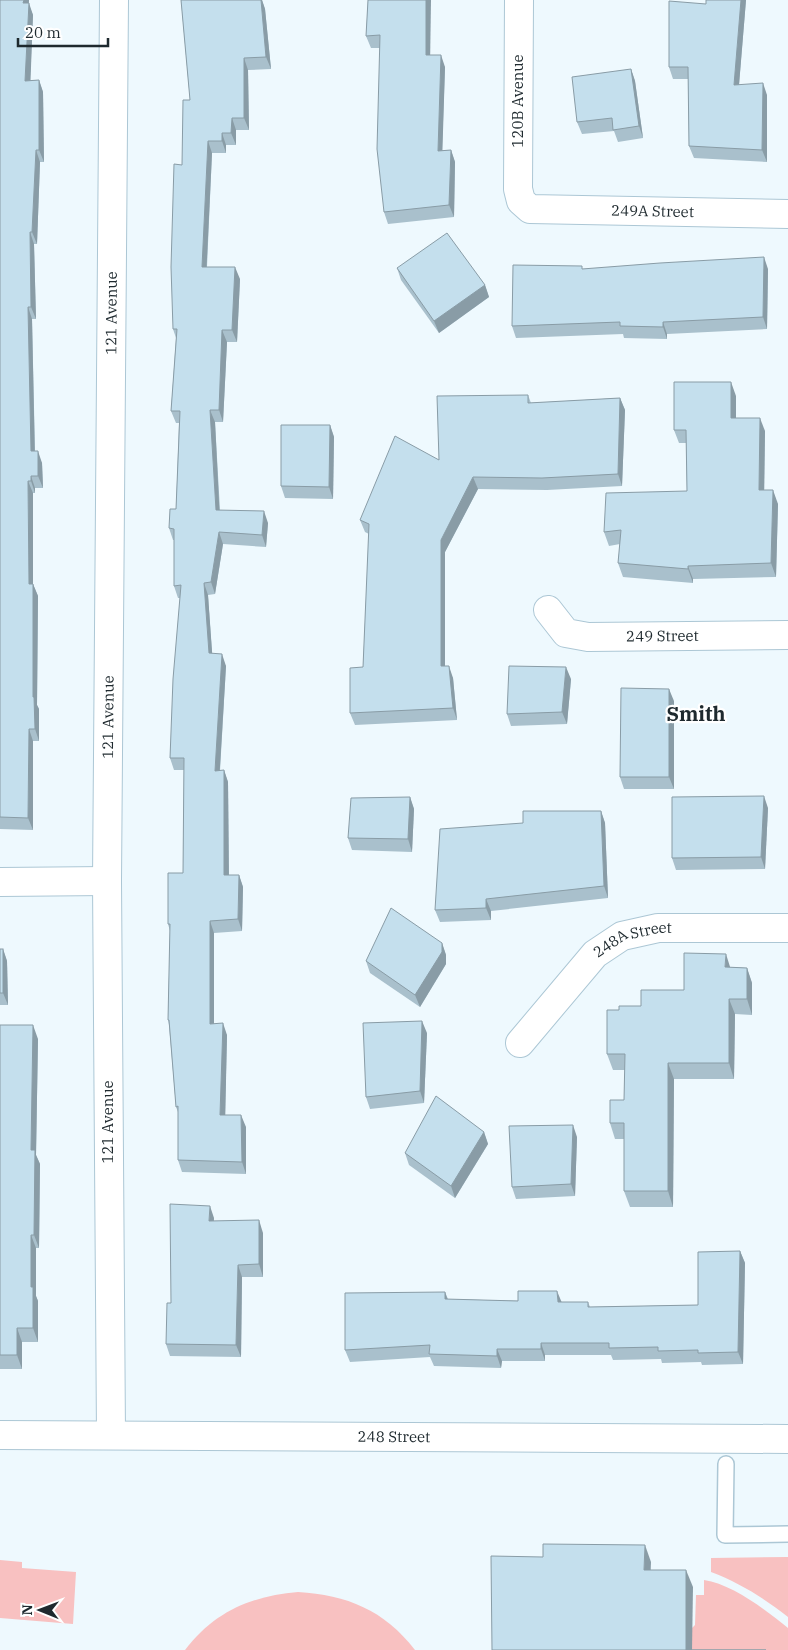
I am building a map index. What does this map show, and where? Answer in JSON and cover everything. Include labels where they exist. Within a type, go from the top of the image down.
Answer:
[{"type":"street","name":"121 Avenue","points":[[111,1434],[107,881],[114,0]]},
{"type":"street","name":"120B Avenue","points":[[519,0],[518,189],[521,201]]},
{"type":"street","name":"249A Street","points":[[521,201],[530,209],[788,214]]},
{"type":"street","name":"249 Street","points":[[548,610],[566,633],[588,636],[788,635]]},
{"type":"street","points":[[0,882],[107,881]]},
{"type":"street","name":"248A Street","points":[[520,1043],[595,954],[622,936],[658,928],[788,928]]},
{"type":"street","name":"248 Street","points":[[0,1435],[111,1434],[788,1439]]},
{"type":"lane","points":[[726,1464],[725,1535],[788,1534]]},
{"type":"shaded area","points":[[788,1557],[788,1617],[751,1592],[711,1572],[711,1558]]},
{"type":"shaded area","points":[[0,1560],[22,1562],[22,1568],[76,1572],[73,1624],[0,1618]]},
{"type":"shaded area","points":[[704,1580],[715,1582],[737,1592],[788,1628],[788,1650],[692,1650],[692,1628],[695,1625],[696,1595],[704,1595]]},
{"type":"shaded area","points":[[298,1592],[333,1597],[363,1607],[391,1624],[415,1650],[185,1650],[208,1625],[235,1608],[265,1597]]},
{"type":"building","points":[[0,0],[24,0],[23,3],[29,3],[25,81],[39,80],[39,150],[36,150],[32,232],[30,232],[31,307],[28,307],[31,451],[38,451],[38,476],[31,476],[31,481],[28,481],[29,584],[33,584],[33,697],[35,729],[29,729],[28,818],[0,817]]},
{"type":"building","points":[[181,0],[261,0],[266,57],[244,58],[244,118],[232,118],[231,133],[222,133],[222,141],[208,141],[202,267],[235,267],[232,330],[222,330],[219,410],[210,410],[216,510],[264,511],[262,535],[219,532],[211,582],[204,583],[209,653],[222,654],[215,771],[224,770],[224,875],[239,875],[238,919],[210,921],[210,1024],[223,1023],[220,1115],[241,1115],[242,1162],[178,1160],[178,1106],[176,1107],[168,1020],[170,924],[168,924],[168,873],[183,873],[184,758],[170,758],[173,679],[181,585],[174,586],[174,529],[169,528],[170,509],[176,509],[180,411],[171,411],[177,329],[173,329],[171,267],[174,164],[182,165],[183,100],[190,100]]},
{"type":"building","points":[[368,0],[426,0],[426,55],[441,55],[438,151],[451,150],[449,205],[384,212],[377,149],[380,35],[366,36]]},
{"type":"building","points":[[706,0],[741,0],[734,85],[763,83],[762,150],[689,146],[688,67],[669,67],[669,1],[706,4]]},
{"type":"building","points":[[631,69],[639,126],[613,130],[612,118],[577,122],[572,77]]},
{"type":"building","points":[[447,233],[485,285],[434,321],[397,268]]},
{"type":"building","points":[[764,257],[763,317],[663,322],[663,327],[620,326],[620,322],[512,326],[513,265],[582,266],[582,269]]},
{"type":"building","points":[[674,382],[731,382],[731,418],[760,418],[759,490],[773,490],[771,563],[688,566],[688,569],[618,563],[621,530],[604,532],[606,493],[687,491],[686,430],[674,430]]},
{"type":"building","points":[[528,395],[528,403],[620,398],[618,474],[542,478],[473,477],[441,540],[441,666],[449,666],[453,708],[350,713],[350,668],[363,667],[369,524],[360,520],[395,436],[439,460],[437,396]]},
{"type":"building","points":[[281,425],[330,425],[329,487],[281,486]]},
{"type":"building","points":[[509,666],[566,667],[562,712],[507,714]]},
{"type":"building","points":[[621,688],[669,689],[669,777],[620,777]]},
{"type":"building","points":[[764,796],[761,857],[672,858],[672,797]]},
{"type":"building","points":[[410,797],[408,839],[348,838],[351,798]]},
{"type":"building","points":[[523,811],[601,811],[604,886],[486,899],[486,908],[435,910],[440,829],[523,823]]},
{"type":"building","points":[[391,908],[442,943],[442,952],[415,995],[366,961]]},
{"type":"building","points":[[0,949],[3,949],[3,993],[0,993]]},
{"type":"building","points":[[684,953],[726,954],[725,967],[747,968],[747,999],[729,999],[729,1063],[668,1063],[668,1191],[624,1191],[624,1123],[610,1123],[610,1100],[624,1100],[625,1054],[607,1054],[607,1010],[619,1010],[619,1006],[641,1006],[641,990],[684,990]]},
{"type":"building","points":[[422,1021],[420,1091],[366,1097],[363,1023]]},
{"type":"building","points":[[0,1025],[33,1025],[31,1150],[35,1150],[34,1235],[31,1235],[31,1287],[33,1287],[33,1328],[17,1328],[17,1355],[0,1355]]},
{"type":"building","points":[[436,1096],[484,1132],[451,1186],[405,1153]]},
{"type":"building","points":[[573,1125],[571,1184],[512,1187],[509,1126]]},
{"type":"building","points":[[170,1204],[210,1206],[209,1221],[259,1220],[259,1264],[238,1265],[236,1345],[166,1344],[167,1303],[171,1303]]},
{"type":"building","points":[[740,1251],[738,1352],[658,1351],[658,1347],[609,1348],[609,1343],[541,1343],[541,1349],[497,1349],[497,1356],[429,1354],[430,1345],[345,1350],[345,1293],[445,1292],[445,1299],[518,1301],[518,1291],[557,1291],[558,1302],[588,1302],[588,1307],[698,1305],[698,1252]]},
{"type":"building","points":[[543,1544],[645,1545],[644,1570],[686,1570],[686,1650],[492,1650],[491,1556],[543,1557]]},
{"type":"district","name":"Smith","points":[[696,714]]}]
